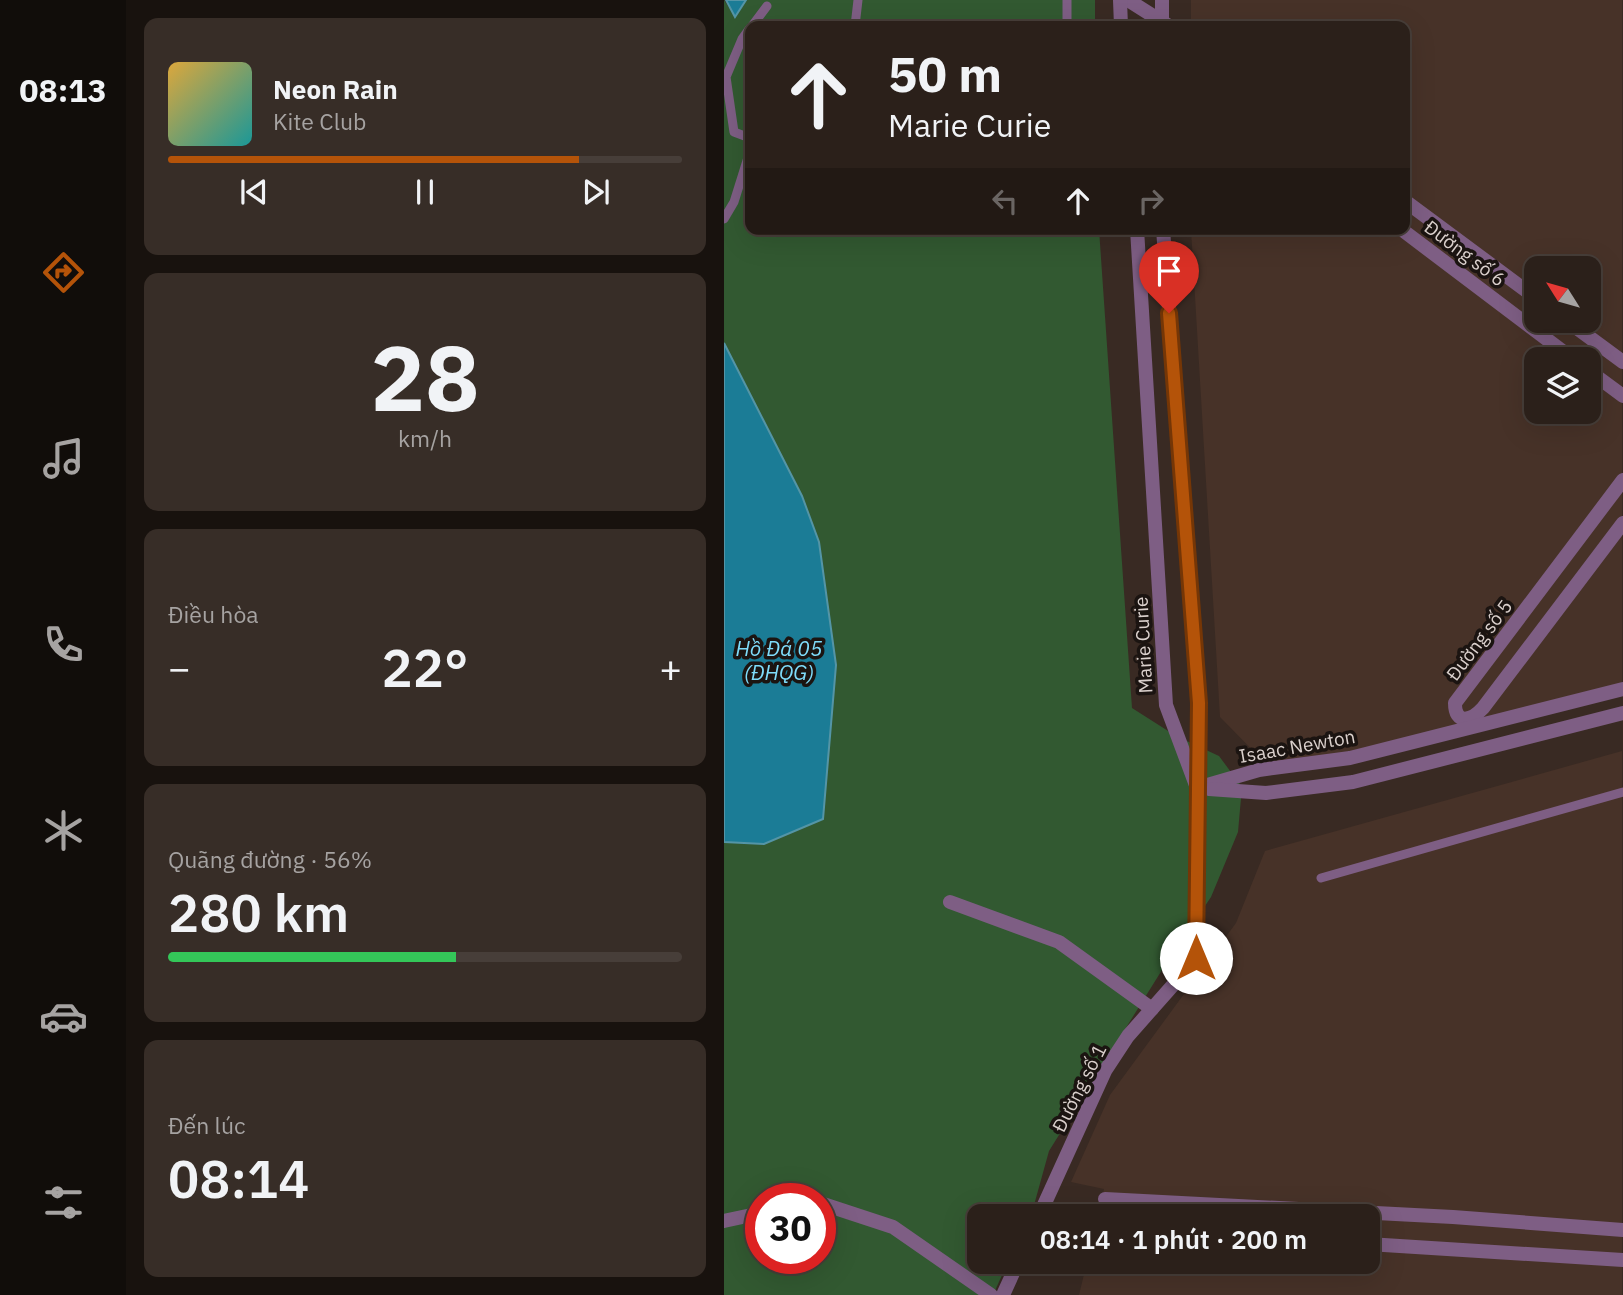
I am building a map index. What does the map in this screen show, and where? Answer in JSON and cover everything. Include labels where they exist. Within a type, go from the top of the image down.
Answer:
[{"type":"street","points":[[1120,0],[1121,21]]},
{"type":"street","points":[[1128,0],[1158,21]]},
{"type":"street","points":[[1162,0],[1164,21]]},
{"type":"street","name":"Đường số 6","points":[[1410,205],[1524,289]]},
{"type":"street","name":"Marie Curie","points":[[1137,235],[1166,705],[1197,788]]},
{"type":"street","points":[[1163,235],[1199,703],[1197,788]]},
{"type":"street","name":"Đường số 6","points":[[1409,235],[1557,347]]},
{"type":"street","points":[[1583,333],[1622,362]]},
{"type":"street","points":[[1601,380],[1622,396]]},
{"type":"street","name":"Đường số 5","points":[[1622,480],[1455,703],[1455,710],[1460,717],[1468,720],[1483,708],[1622,523]]},
{"type":"street","name":"Isaac Newton","points":[[1197,788],[1260,770],[1350,758],[1622,689]]},
{"type":"street","name":"Isaac Newton","points":[[1197,788],[1266,793],[1353,782],[1622,713]]},
{"type":"street","name":"Đường số 1","points":[[1044,1204],[1105,1071],[1128,1036],[1196,958],[1197,788]]},
{"type":"street","points":[[950,902],[1059,942],[1152,1009]]},
{"type":"street","points":[[1106,1199],[1453,1217],[1622,1230]]},
{"type":"street","points":[[836,1208],[893,1227],[991,1295]]},
{"type":"street","points":[[724,1221],[745,1216]]},
{"type":"street","points":[[1380,1245],[1622,1260]]},
{"type":"street","points":[[1003,1295],[1013,1274]]},
{"type":"lane","points":[[856,21],[858,0]]},
{"type":"lane","points":[[1067,0],[1067,21]]},
{"type":"lane","points":[[756,21],[767,6]]},
{"type":"lane","points":[[745,35],[726,77],[734,132],[745,136]]},
{"type":"lane","points":[[724,219],[734,202],[745,167]]},
{"type":"lane","points":[[1321,878],[1622,792]]},
{"type":"shaded area","points":[[1191,0],[1622,0],[1622,683],[1275,773],[1220,717],[1191,235],[1410,235],[1410,21],[1191,21]]},
{"type":"shaded area","points":[[1622,751],[1622,1295],[1079,1295],[1084,1274],[1380,1274],[1380,1204],[1101,1204],[1104,1189],[1071,1182],[1110,1095],[1236,923],[1265,851]]},
{"type":"green space","points":[[724,0],[735,16],[746,0],[1095,0],[1095,21],[745,21],[745,235],[1099,235],[1132,708],[1176,736],[1219,756],[1242,787],[1238,832],[1211,897],[1049,1151],[1034,1204],[967,1204],[967,1274],[1003,1274],[993,1295],[724,1295],[724,842],[764,844],[819,542],[802,496],[724,343]]},
{"type":"water","points":[[726,0],[746,0],[735,17]]},
{"type":"water","name":"Hồ Đá 05 (ĐHQG)","points":[[724,343],[802,496],[819,542],[836,665],[823,819],[764,844],[724,842]]},
{"type":"route","points":[[1169,313],[1199,703],[1196,958]]}]
